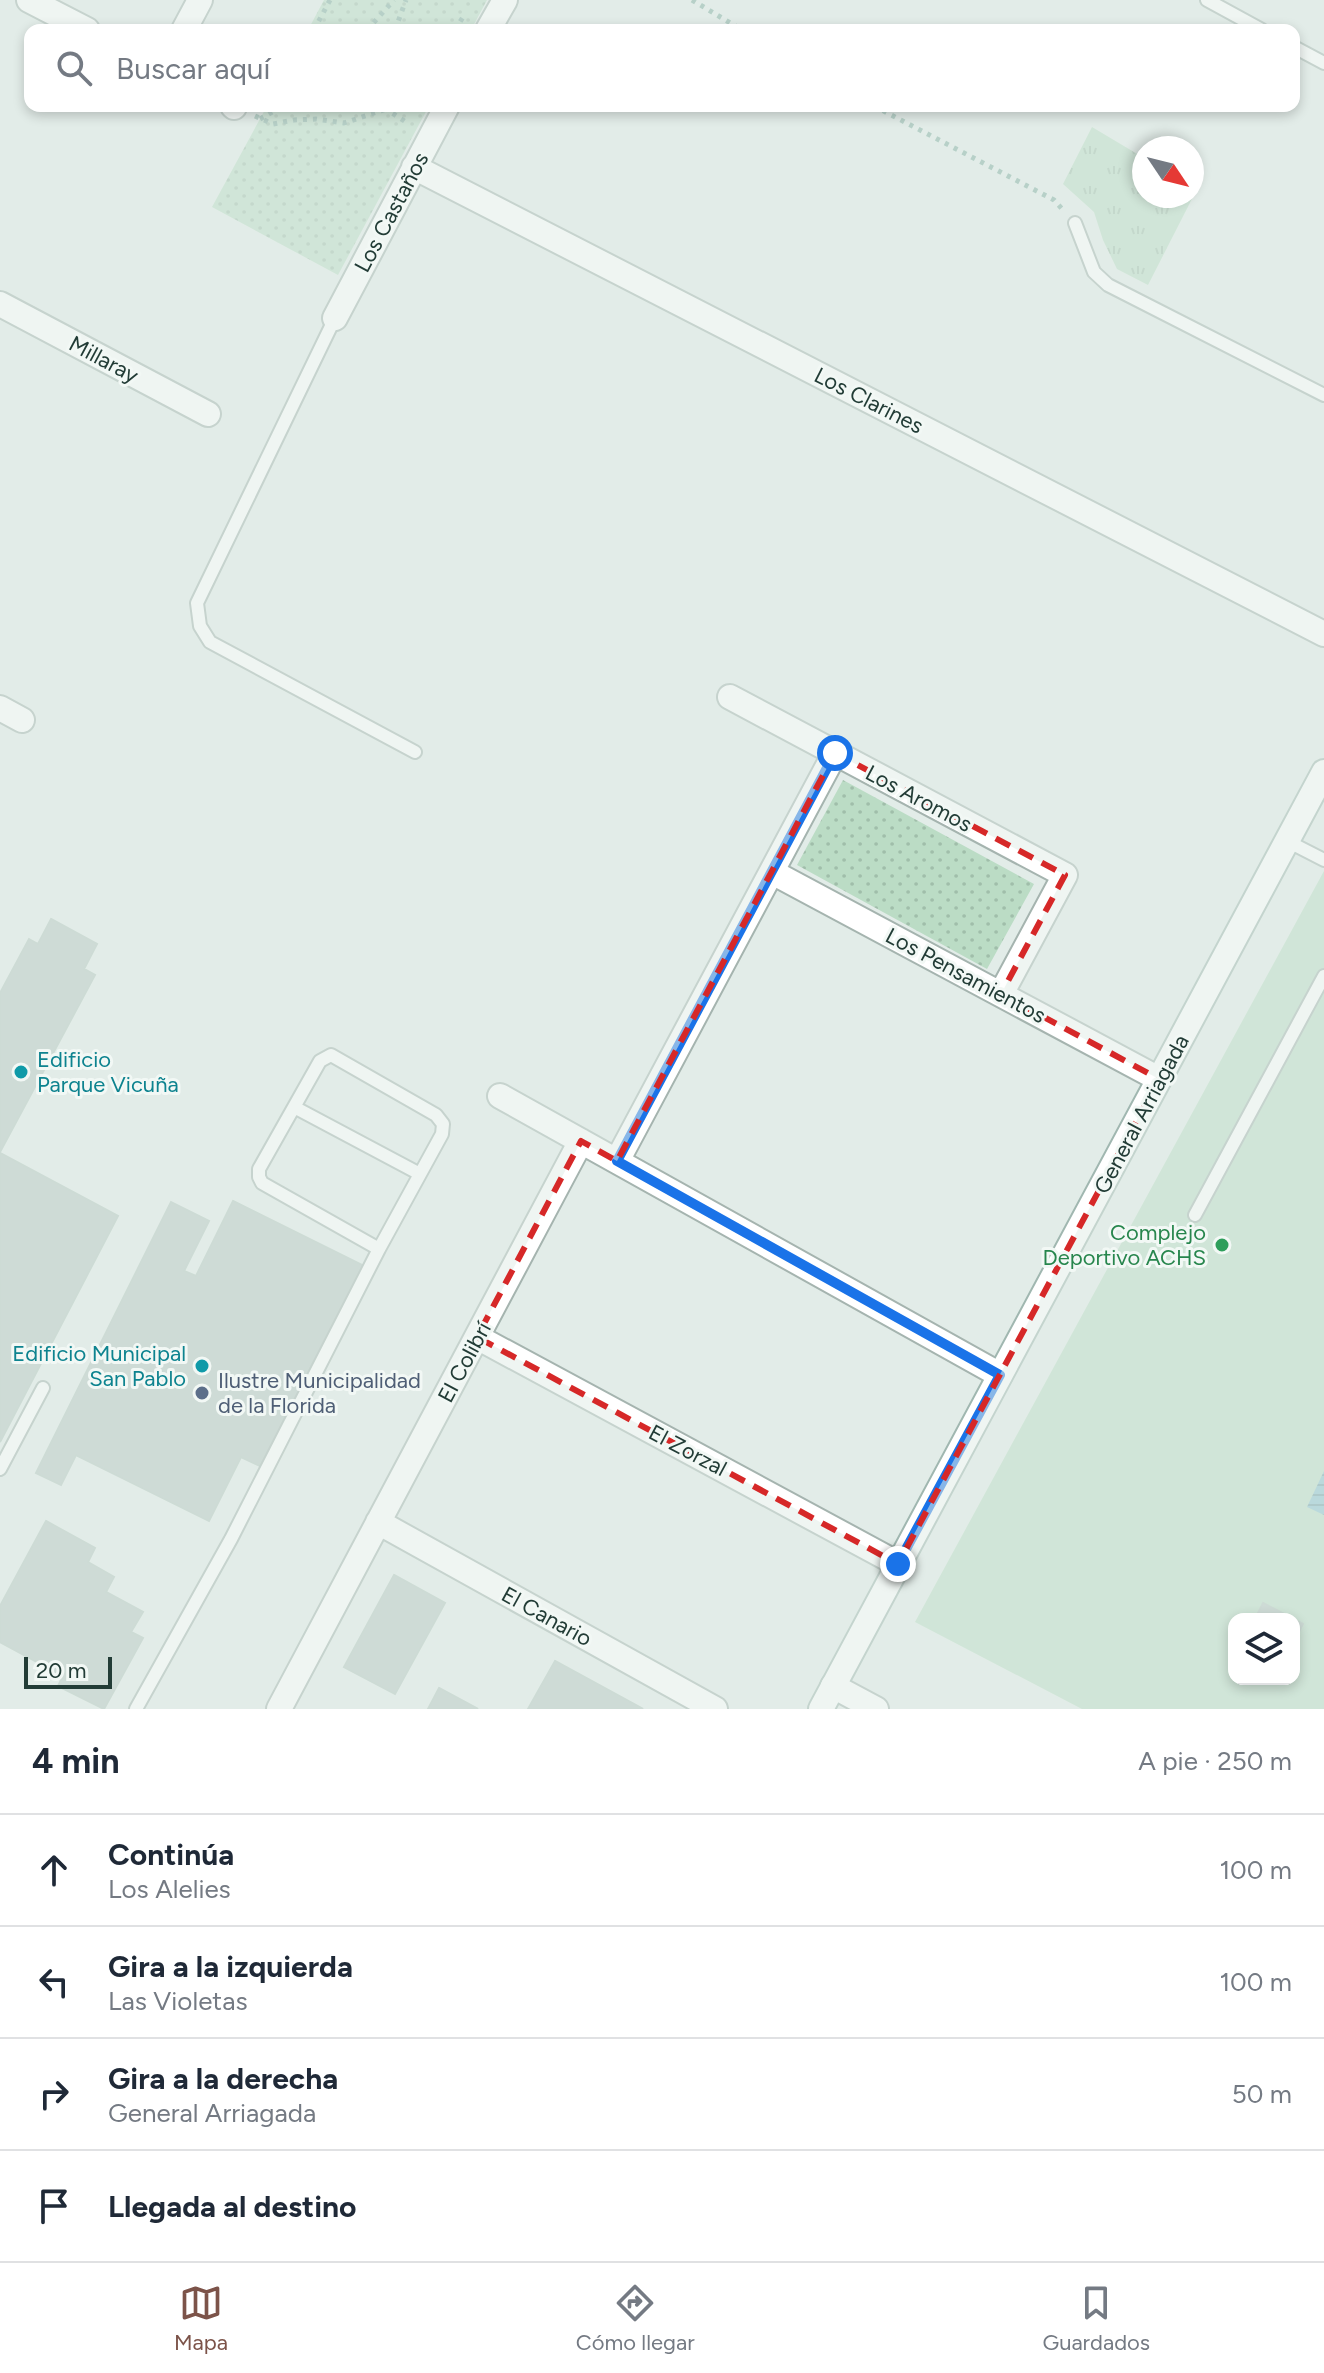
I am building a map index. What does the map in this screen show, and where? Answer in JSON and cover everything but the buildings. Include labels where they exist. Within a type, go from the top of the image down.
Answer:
[{"type":"street","points":[[29,0],[75,24]]},
{"type":"street","points":[[187,24],[200,0]]},
{"type":"street","points":[[491,24],[505,0]]},
{"type":"street","name":"Los Castaños","points":[[335,318],[444,112]]},
{"type":"street","name":"Los Clarines","points":[[414,167],[1324,634]]},
{"type":"street","name":"Millaray","points":[[0,304],[208,414]]},
{"type":"street","name":"Los Aromos","points":[[730,697],[1065,875],[1001,994]]},
{"type":"street","points":[[0,708],[22,720]]},
{"type":"street","points":[[617,1161],[835,753]]},
{"type":"street","name":"General Arriagada","points":[[821,1709],[1324,772]]},
{"type":"street","name":"Los Pensamientos","points":[[772,872],[1159,1079]]},
{"type":"street","points":[[500,1096],[1000,1375]]},
{"type":"street","name":"El Colibrí","points":[[279,1709],[581,1141]]},
{"type":"street","name":"El Zorzal","points":[[477,1337],[898,1564]]},
{"type":"street","name":"El Canario","points":[[378,1522],[715,1709]]},
{"type":"street","points":[[833,1686],[876,1709]]},
{"type":"lane","points":[[1207,0],[1251,24]]},
{"type":"lane","points":[[1300,50],[1324,63]]},
{"type":"lane","points":[[1075,223],[1094,272],[1108,285],[1324,395]]},
{"type":"lane","points":[[335,318],[197,603],[200,626],[210,642],[415,752]]},
{"type":"lane","points":[[1287,841],[1324,860]]},
{"type":"lane","points":[[1195,1215],[1324,976]]},
{"type":"lane","points":[[136,1709],[231,1539],[379,1249],[442,1134],[443,1124],[436,1115],[331,1055],[320,1061],[259,1169],[259,1177],[262,1183],[379,1249]]},
{"type":"lane","points":[[294,1107],[420,1174]]},
{"type":"lane","points":[[0,1469],[43,1388]]},
{"type":"path","points":[[317,24],[330,0]]},
{"type":"path","points":[[372,24],[394,0]]},
{"type":"path","points":[[397,24],[406,0]]},
{"type":"path","points":[[692,0],[732,24]]},
{"type":"path","points":[[245,112],[273,124],[316,119],[344,123],[377,112]]},
{"type":"path","points":[[260,119],[272,112]]},
{"type":"path","points":[[885,112],[1054,200],[1075,223]]},
{"type":"highlighted area","points":[[835,753],[1065,875],[1001,994],[1159,1079],[898,1564],[477,1337],[581,1141],[617,1161]]},
{"type":"green space","points":[[324,0],[487,0],[474,24],[311,24]]},
{"type":"green space","points":[[264,112],[426,112],[338,275],[212,207]]},
{"type":"green space","points":[[1092,127],[1132,151],[1132,208],[1187,208],[1148,285],[1117,269],[1094,212],[1063,184]]},
{"type":"green space","points":[[843,780],[1034,884],[987,969],[797,865]]},
{"type":"green space","name":"Complejo Deportivo ACHS","points":[[1324,871],[1324,1709],[1082,1709],[915,1622]]},
{"type":"water","points":[[1324,1471],[1324,1515],[1307,1507]]},
{"type":"place","name":"Edificio Parque Vicuña","points":[[21,1072]]},
{"type":"place","name":"Complejo Deportivo ACHS","points":[[1222,1245]]},
{"type":"place","name":"Edificio Municipal San Pablo","points":[[202,1366]]},
{"type":"place","name":"Ilustre Municipalidad de la Florida","points":[[202,1393]]},
{"type":"route","points":[[835,753],[617,1161],[1000,1375],[898,1564]]}]
